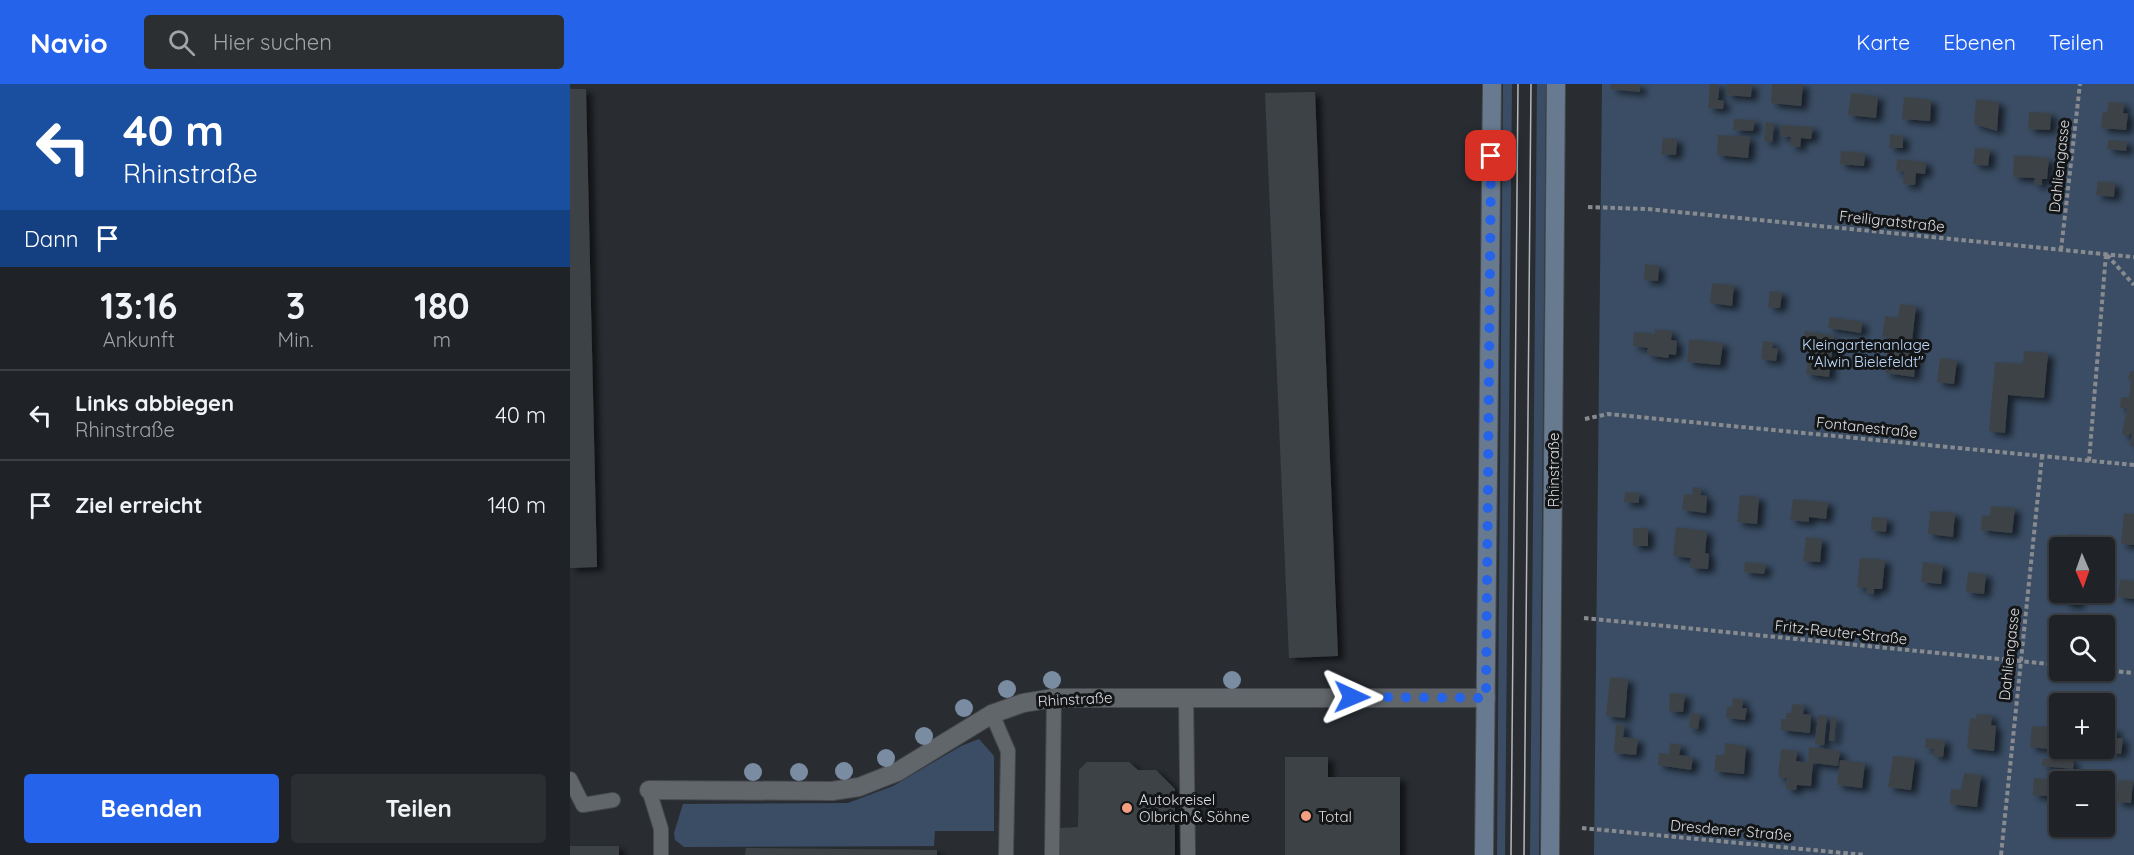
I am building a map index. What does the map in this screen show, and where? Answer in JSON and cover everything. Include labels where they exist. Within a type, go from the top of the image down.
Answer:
[{"type":"main road","points":[[1484,855],[1492,84]]},
{"type":"main road","name":"Rhinstraße","points":[[1550,855],[1556,84]]},
{"type":"street","name":"Rhinstraße","points":[[649,790],[832,791],[859,787],[897,772],[992,714],[1023,703],[1054,698],[1186,696],[1486,698]]},
{"type":"lane","points":[[1186,696],[1188,855]]},
{"type":"lane","points":[[1052,855],[1054,698]]},
{"type":"lane","points":[[992,714],[1008,751],[1006,855]]},
{"type":"lane","points":[[570,778],[577,806],[613,800]]},
{"type":"lane","points":[[649,790],[661,829],[661,855]]},
{"type":"path","name":"Dahliengasse","points":[[2061,250],[2080,84]]},
{"type":"path","name":"Freiligratstraße","points":[[1588,207],[1648,209],[2134,257]]},
{"type":"path","points":[[2106,254],[2134,285]]},
{"type":"path","points":[[2089,460],[2106,254]]},
{"type":"path","name":"Fontanestraße","points":[[1585,420],[1599,415],[2134,465]]},
{"type":"path","name":"Dahliengasse","points":[[2001,855],[2042,456]]},
{"type":"path","name":"Fritz-Reuter-Straße","points":[[1584,618],[2049,664]]},
{"type":"path","points":[[2115,671],[2134,673]]},
{"type":"path","name":"Dresdener Straße","points":[[1582,828],[1865,855]]},
{"type":"green space","points":[[1503,84],[1512,84],[1505,855],[1497,855]]},
{"type":"green space","points":[[1537,84],[1546,84],[1539,855],[1530,855]]},
{"type":"green space","name":"Kleingartenanlage \"Alwin Bielefeldt\"","points":[[1602,84],[2134,84],[2134,855],[1594,855]]},
{"type":"green space","points":[[979,739],[994,756],[994,831],[935,831],[934,846],[684,847],[675,840],[674,833],[683,804],[848,803],[893,786],[961,746]]},
{"type":"building","points":[[1611,84],[1640,84],[1640,92],[1610,89]]},
{"type":"building","points":[[1710,84],[1719,84],[1718,100],[1724,101],[1723,109],[1708,108]]},
{"type":"building","points":[[1727,84],[1752,84],[1751,97],[1726,95]]},
{"type":"building","points":[[1772,84],[1803,84],[1801,106],[1771,103]]},
{"type":"building","points":[[570,89],[586,89],[597,567],[570,568]]},
{"type":"building","points":[[1315,92],[1338,656],[1289,658],[1265,93]]},
{"type":"building","points":[[1851,93],[1878,96],[1876,118],[1848,115]]},
{"type":"building","points":[[1904,97],[1931,100],[1930,121],[1902,119]]},
{"type":"building","points":[[1976,99],[1999,102],[1997,131],[1974,124]]},
{"type":"building","points":[[2109,102],[2124,103],[2123,113],[2128,114],[2126,130],[2101,128],[2103,112],[2107,112]]},
{"type":"building","points":[[2029,112],[2051,113],[2050,130],[2028,129]]},
{"type":"building","points":[[1734,119],[1755,120],[1753,131],[1733,130]]},
{"type":"building","points":[[1766,122],[1774,123],[1772,142],[1764,141]]},
{"type":"building","points":[[1781,125],[1813,127],[1811,139],[1801,138],[1800,147],[1790,146],[1791,137],[1780,136]]},
{"type":"building","points":[[1890,134],[1903,136],[1903,148],[1889,148]]},
{"type":"building","points":[[1718,135],[1750,137],[1748,158],[1717,155]]},
{"type":"building","points":[[1663,138],[1677,139],[1676,155],[1661,154]]},
{"type":"building","points":[[2108,140],[2127,141],[2126,151],[2107,149]]},
{"type":"building","points":[[1975,148],[1990,149],[1988,166],[1973,164]]},
{"type":"building","points":[[1841,151],[1865,153],[1864,166],[1840,164]]},
{"type":"building","points":[[2014,155],[2049,158],[2047,179],[2042,179],[2042,185],[2034,185],[2035,178],[2013,177]]},
{"type":"building","points":[[1897,159],[1926,162],[1925,174],[1916,173],[1915,185],[1903,184],[1904,172],[1896,171]]},
{"type":"building","points":[[2098,181],[2115,183],[2114,197],[2096,195]]},
{"type":"building","points":[[1645,264],[1659,266],[1658,281],[1644,280]]},
{"type":"building","points":[[1712,283],[1734,285],[1732,306],[1710,303]]},
{"type":"building","points":[[1770,291],[1782,292],[1780,308],[1768,307]]},
{"type":"building","points":[[1900,304],[1916,306],[1912,341],[1882,337],[1885,316],[1898,318]]},
{"type":"building","points":[[1830,317],[1862,322],[1861,333],[1828,328]]},
{"type":"building","points":[[1655,329],[1672,331],[1671,340],[1677,341],[1676,355],[1669,354],[1668,358],[1647,355],[1648,348],[1633,346],[1634,332],[1655,334]]},
{"type":"building","points":[[1805,331],[1834,336],[1829,377],[1806,374],[1810,350],[1818,351],[1819,341],[1804,339]]},
{"type":"building","points":[[1689,339],[1723,343],[1720,365],[1687,362]]},
{"type":"building","points":[[1763,341],[1773,342],[1772,348],[1778,349],[1776,361],[1761,359]]},
{"type":"building","points":[[1888,345],[1917,348],[1914,377],[1885,373]]},
{"type":"building","points":[[2024,351],[2048,353],[2044,398],[2008,395],[2005,433],[1989,431],[1995,362],[2023,364]]},
{"type":"building","points":[[1940,358],[1957,360],[1954,384],[1937,382]]},
{"type":"building","points":[[2131,371],[2134,371],[2134,447],[2130,446],[2132,434],[2126,436],[2122,433],[2127,408],[2120,408],[2121,397],[2129,398],[2131,381],[2128,377]]},
{"type":"building","points":[[1693,487],[1701,488],[1700,495],[1707,496],[1706,513],[1682,510],[1684,494],[1692,495]]},
{"type":"building","points":[[1625,492],[1639,493],[1639,503],[1624,502]]},
{"type":"building","points":[[1740,495],[1759,497],[1757,524],[1737,522]]},
{"type":"building","points":[[1793,499],[1828,502],[1826,519],[1809,517],[1809,522],[1790,520]]},
{"type":"building","points":[[1991,506],[2015,508],[2012,533],[1981,530],[1982,515],[1990,516]]},
{"type":"building","points":[[1930,511],[1955,513],[1953,537],[1928,534]]},
{"type":"building","points":[[2124,513],[2134,514],[2134,545],[2121,544]]},
{"type":"building","points":[[1872,517],[1887,518],[1886,532],[1871,530]]},
{"type":"building","points":[[1676,527],[1707,531],[1705,553],[1709,554],[1708,569],[1690,568],[1691,558],[1673,556]]},
{"type":"building","points":[[1633,528],[1648,528],[1648,546],[1633,546]]},
{"type":"building","points":[[2067,534],[2092,536],[2092,537],[2067,537]]},
{"type":"building","points":[[1806,537],[1822,539],[1820,562],[1803,561]]},
{"type":"building","points":[[1860,558],[1885,560],[1882,589],[1874,589],[1874,594],[1866,593],[1867,588],[1857,587]]},
{"type":"building","points":[[1745,562],[1766,564],[1764,574],[1744,572]]},
{"type":"building","points":[[1923,562],[1943,565],[1941,584],[1921,582]]},
{"type":"building","points":[[1968,572],[1986,574],[1984,594],[1966,592]]},
{"type":"building","points":[[2120,579],[2134,581],[2134,599],[2118,597]]},
{"type":"building","points":[[1610,677],[1628,679],[1625,718],[1606,716]]},
{"type":"building","points":[[1670,693],[1685,694],[1683,712],[1669,711]]},
{"type":"building","points":[[1733,698],[1743,699],[1742,708],[1747,708],[1745,720],[1726,718],[1727,706],[1732,707]]},
{"type":"building","points":[[1792,704],[1804,705],[1803,714],[1811,715],[1810,733],[1781,730],[1781,719],[1786,719],[1786,713],[1791,713]]},
{"type":"building","points":[[1691,713],[1700,714],[1698,729],[1689,728]]},
{"type":"building","points":[[1976,714],[1992,715],[1991,725],[1996,726],[1994,751],[1967,748],[1970,718],[1976,719]]},
{"type":"building","points":[[1818,715],[1827,716],[1824,745],[1815,744]]},
{"type":"building","points":[[1831,717],[1836,717],[1834,741],[1829,741]]},
{"type":"building","points":[[1616,724],[1624,725],[1623,737],[1638,739],[1636,755],[1614,753]]},
{"type":"building","points":[[2032,726],[2049,727],[2049,749],[2030,747]]},
{"type":"building","points":[[2115,729],[2116,738],[2123,738],[2121,754],[2115,753]]},
{"type":"building","points":[[1926,738],[1945,740],[1943,757],[1933,756],[1934,749],[1925,748]]},
{"type":"building","points":[[1670,743],[1681,745],[1679,755],[1693,757],[1691,770],[1658,765],[1659,753],[1669,754]]},
{"type":"building","points":[[1725,743],[1746,746],[1744,774],[1714,771],[1716,755],[1724,755]]},
{"type":"building","points":[[1809,747],[1840,751],[1838,766],[1813,763],[1811,786],[1797,785],[1796,790],[1786,789],[1787,778],[1778,777],[1781,749],[1797,751],[1796,761],[1808,763]]},
{"type":"building","points":[[1893,756],[1915,758],[1911,790],[1888,787]]},
{"type":"building","points":[[1285,757],[1328,757],[1328,777],[1400,777],[1400,855],[1285,855]]},
{"type":"building","points":[[2043,758],[2074,761],[2073,769],[2042,766]]},
{"type":"building","points":[[1840,760],[1865,763],[1862,788],[1837,785]]},
{"type":"building","name":"Autokreisel Olbrich & Söhne","points":[[1087,762],[1129,762],[1138,770],[1156,770],[1175,789],[1175,855],[1059,855],[1059,828],[1078,827],[1079,770]]},
{"type":"building","points":[[2047,772],[2049,772],[2049,800],[2047,796],[2033,795],[2034,778],[2047,779]]},
{"type":"building","points":[[1964,773],[1981,775],[1977,807],[1950,804],[1951,789],[1961,790]]},
{"type":"building","points":[[2119,780],[2133,781],[2131,803],[2116,802]]},
{"type":"building","points":[[570,846],[619,846],[619,855],[570,855]]},
{"type":"building","points":[[746,848],[937,850],[937,855],[745,855]]},
{"type":"tram line","points":[[1511,855],[1518,84]]},
{"type":"tram line","points":[[1524,855],[1531,84]]},
{"type":"place","name":"Autokreisel Olbrich & Söhne","points":[[1127,808]]},
{"type":"place","name":"Total","points":[[1306,816]]},
{"type":"route","points":[[1352,697],[1486,698],[1491,156]]}]
